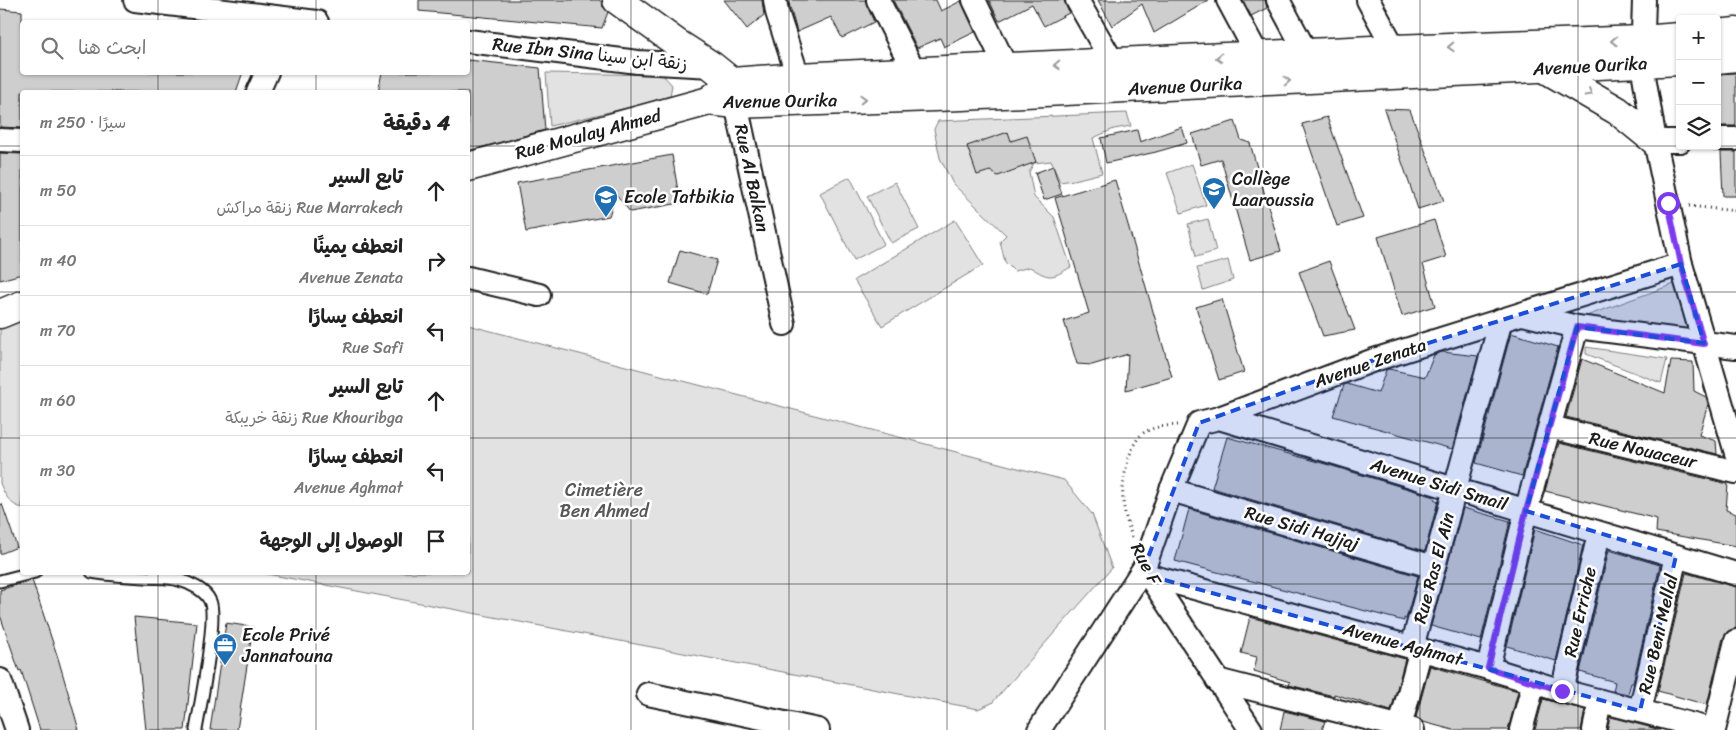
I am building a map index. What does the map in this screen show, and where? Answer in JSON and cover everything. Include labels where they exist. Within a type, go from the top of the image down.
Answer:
[{"type":"street","points":[[135,0],[291,14],[311,20]]},
{"type":"street","points":[[617,0],[678,44],[727,84]]},
{"type":"street","points":[[775,0],[777,12],[798,77]]},
{"type":"street","points":[[878,0],[914,71]]},
{"type":"street","points":[[974,0],[1006,67]]},
{"type":"street","points":[[1077,0],[1111,62],[1128,88]]},
{"type":"street","points":[[1228,0],[1258,56]]},
{"type":"street","points":[[1278,0],[1307,54]]},
{"type":"street","points":[[1368,0],[1409,75]]},
{"type":"street","points":[[1644,0],[1642,52],[1667,141],[1668,203],[1681,264],[1734,442]]},
{"type":"street","points":[[1721,34],[1736,32]]},
{"type":"street","name":"Avenue Ourika","points":[[727,84],[1128,88],[1546,69],[1642,52],[1676,39]]},
{"type":"street","name":"Rue Ibn Sina زنقة ابن سينا","points":[[470,41],[638,62],[727,84]]},
{"type":"street","name":"Avenue Ourika","points":[[709,101],[727,84],[798,77],[1394,49],[1642,52],[1676,60]]},
{"type":"street","points":[[1721,59],[1736,57]]},
{"type":"street","points":[[1546,69],[1667,141]]},
{"type":"street","points":[[259,90],[266,75]]},
{"type":"street","name":"Rue Al Balkan","points":[[727,84],[784,324]]},
{"type":"street","name":"Rue Moulay Ahmed","points":[[470,166],[709,101]]},
{"type":"street","points":[[1721,140],[1736,139]]},
{"type":"street","points":[[0,140],[20,141]]},
{"type":"street","name":"Avenue Zenata","points":[[1209,421],[1374,360],[1681,264]]},
{"type":"street","points":[[470,278],[538,294]]},
{"type":"street","points":[[0,314],[20,306]]},
{"type":"street","name":"Avenue Zenata","points":[[1522,314],[1577,327],[1736,348]]},
{"type":"street","name":"Rue Ras El Ain","points":[[1404,729],[1417,648],[1434,567],[1501,320]]},
{"type":"street","points":[[1488,668],[1526,511],[1577,327]]},
{"type":"street","points":[[1040,730],[1147,572],[1171,490],[1209,421]]},
{"type":"street","name":"Avenue Sidi Smail","points":[[1209,421],[1456,489],[1599,534],[1736,574]]},
{"type":"street","name":"Rue Nouaceur","points":[[1550,428],[1736,472]]},
{"type":"street","name":"Rue Sidi Hajjaj","points":[[1171,490],[1434,567]]},
{"type":"street","name":"Rue Erriche","points":[[1562,691],[1599,534]]},
{"type":"street","name":"Rue Beni Mellal","points":[[1640,711],[1676,556]]},
{"type":"street","name":"Avenue Aghmat","points":[[1147,572],[1488,668],[1562,691],[1714,730]]},
{"type":"street","name":"Rue F","points":[[1147,572],[1217,680],[1241,725]]},
{"type":"street","points":[[1714,730],[1736,641]]},
{"type":"street","points":[[0,680],[17,730]]},
{"type":"street","points":[[1217,680],[1404,729]]},
{"type":"street","points":[[1521,730],[1534,682]]},
{"type":"street","points":[[648,694],[818,730]]},
{"type":"street","points":[[1594,730],[1600,701]]},
{"type":"lane","points":[[0,581],[23,575]]},
{"type":"lane","points":[[115,575],[178,579],[194,586],[205,594],[211,602],[213,617],[211,635],[196,730]]},
{"type":"path","points":[[1668,203],[1736,211]]},
{"type":"path","name":"Rue F","points":[[1147,572],[1127,522],[1123,498],[1126,469],[1132,449],[1142,434],[1158,426],[1209,421]]},
{"type":"highlighted area","points":[[1681,264],[1704,343],[1577,327],[1526,511],[1676,556],[1640,711],[1150,576],[1144,568],[1199,423],[1374,360]]},
{"type":"green space","points":[[546,73],[663,75],[672,85],[670,96],[550,126]]},
{"type":"green space","points":[[1127,113],[1131,126],[1114,129],[1093,138],[1102,173],[1060,182],[1051,161],[1034,163],[1029,172],[1034,197],[1054,217],[1071,267],[1051,276],[1042,274],[1030,267],[1014,271],[1005,262],[1000,241],[1006,235],[953,184],[940,158],[934,129],[938,121]]},
{"type":"green space","points":[[1192,164],[1206,205],[1181,213],[1167,173]]},
{"type":"green space","points":[[850,177],[884,244],[854,260],[820,193]]},
{"type":"green space","points":[[895,182],[919,229],[891,243],[867,196]]},
{"type":"green space","points":[[1208,219],[1216,251],[1196,257],[1188,224]]},
{"type":"green space","points":[[955,220],[983,265],[882,326],[854,280]]},
{"type":"green space","points":[[1228,260],[1233,280],[1203,290],[1197,268]]},
{"type":"green space","points":[[1674,284],[1690,330],[1578,319]]},
{"type":"green space","points":[[20,322],[20,508],[8,498],[0,483],[0,327]]},
{"type":"green space","name":"Cimetière Ben Ahmed","points":[[470,326],[1064,480],[1092,514],[1112,568],[992,703],[978,709],[273,575],[470,575]]},
{"type":"green space","points":[[1586,347],[1667,359],[1661,383],[1586,354]]},
{"type":"building","points":[[419,0],[599,0],[608,12],[602,28],[419,11]]},
{"type":"building","points":[[724,0],[762,0],[764,15],[747,29]]},
{"type":"building","points":[[788,0],[865,0],[874,22],[842,38],[831,17],[797,32]]},
{"type":"building","points":[[893,0],[936,0],[941,11],[961,1],[975,32],[944,47],[940,38],[917,48]]},
{"type":"building","points":[[989,0],[1064,0],[1069,13],[1044,26],[1032,4],[999,21]]},
{"type":"building","points":[[1098,0],[1209,0],[1154,33],[1142,4],[1112,26]]},
{"type":"building","points":[[1243,0],[1265,0],[1267,8],[1251,16]]},
{"type":"building","points":[[0,9],[22,11],[22,20],[20,20],[20,75],[242,75],[237,90],[20,90],[20,128],[0,127]]},
{"type":"building","points":[[470,60],[540,68],[545,130],[470,150],[470,90],[378,90],[381,75],[470,75]]},
{"type":"building","points":[[1736,73],[1736,126],[1721,126],[1721,74]]},
{"type":"building","points":[[1384,109],[1410,110],[1444,201],[1418,209]]},
{"type":"building","points":[[1327,117],[1363,218],[1337,226],[1302,124]]},
{"type":"building","points":[[1235,121],[1241,140],[1250,143],[1281,251],[1250,260],[1221,159],[1201,165],[1192,134]]},
{"type":"building","points":[[1182,127],[1187,143],[1106,163],[1101,138],[1137,130],[1140,142]]},
{"type":"building","points":[[1008,132],[1011,141],[1027,136],[1036,162],[998,176],[990,171],[977,175],[967,146]]},
{"type":"building","points":[[1721,152],[1736,152],[1736,196],[1723,196]]},
{"type":"building","points":[[0,153],[20,154],[20,275],[0,280]]},
{"type":"building","points":[[672,155],[680,203],[630,212],[616,194],[609,216],[526,232],[517,183]]},
{"type":"building","points":[[1053,166],[1062,194],[1044,200],[1035,173]]},
{"type":"building","points":[[1115,180],[1172,377],[1126,390],[1128,354],[1092,365],[1077,364],[1064,321],[1089,313],[1055,198]]},
{"type":"building","points":[[1434,220],[1446,257],[1423,264],[1435,306],[1402,316],[1378,237]]},
{"type":"building","points":[[680,250],[717,260],[707,294],[670,283]]},
{"type":"building","points":[[1329,261],[1355,330],[1323,336],[1299,272]]},
{"type":"building","points":[[1222,299],[1244,372],[1219,380],[1196,307]]},
{"type":"building","points":[[1511,333],[1558,347],[1522,476],[1476,463]]},
{"type":"building","points":[[1442,352],[1478,356],[1452,449],[1333,416],[1344,385],[1347,384],[1378,393],[1386,370],[1389,369],[1425,377],[1434,355]]},
{"type":"building","points":[[1582,359],[1665,393],[1671,361],[1693,362],[1694,391],[1706,397],[1708,404],[1699,435],[1716,441],[1717,454],[1566,417]]},
{"type":"building","points":[[1227,437],[1435,497],[1434,499],[1438,501],[1425,551],[1212,488]]},
{"type":"building","points":[[1559,443],[1728,484],[1726,510],[1736,514],[1736,546],[1656,532],[1657,519],[1545,491]]},
{"type":"building","points":[[2,504],[17,547],[0,554],[0,505]]},
{"type":"building","points":[[1463,508],[1510,521],[1481,640],[1431,626]]},
{"type":"building","points":[[1189,509],[1418,576],[1406,619],[1404,618],[1404,621],[1175,561]]},
{"type":"building","points":[[1535,529],[1583,545],[1556,661],[1507,646]]},
{"type":"building","points":[[1609,550],[1660,565],[1633,683],[1631,683],[1628,694],[1613,691],[1615,682],[1580,672]]},
{"type":"building","points":[[1686,573],[1736,587],[1736,628],[1727,632],[1723,638],[1707,705],[1658,691]]},
{"type":"building","points":[[32,580],[79,730],[40,730],[21,670],[19,671],[0,615],[0,590]]},
{"type":"building","points":[[134,617],[197,623],[185,730],[146,730]]},
{"type":"building","points":[[1250,617],[1405,659],[1391,711],[1334,694],[1334,696],[1289,685],[1290,682],[1254,671],[1257,657],[1241,653]]},
{"type":"building","points":[[226,623],[253,627],[237,730],[210,730]]},
{"type":"building","points":[[1430,666],[1518,691],[1508,730],[1453,730],[1423,722],[1416,717]]},
{"type":"building","points":[[1543,699],[1585,710],[1581,730],[1535,730]]},
{"type":"building","points":[[1284,711],[1325,721],[1322,730],[1280,730]]},
{"type":"building","points":[[1610,717],[1661,730],[1607,730]]},
{"type":"place","name":"Collège Laaroussia","points":[[1214,210]]},
{"type":"place","name":"Ecole Tatbikia","points":[[606,218]]},
{"type":"place","name":"Ecole Privé Jannatouna","points":[[225,666]]},
{"type":"route","points":[[1562,691],[1488,668],[1526,511],[1577,327],[1704,344],[1681,264],[1668,203]]}]
